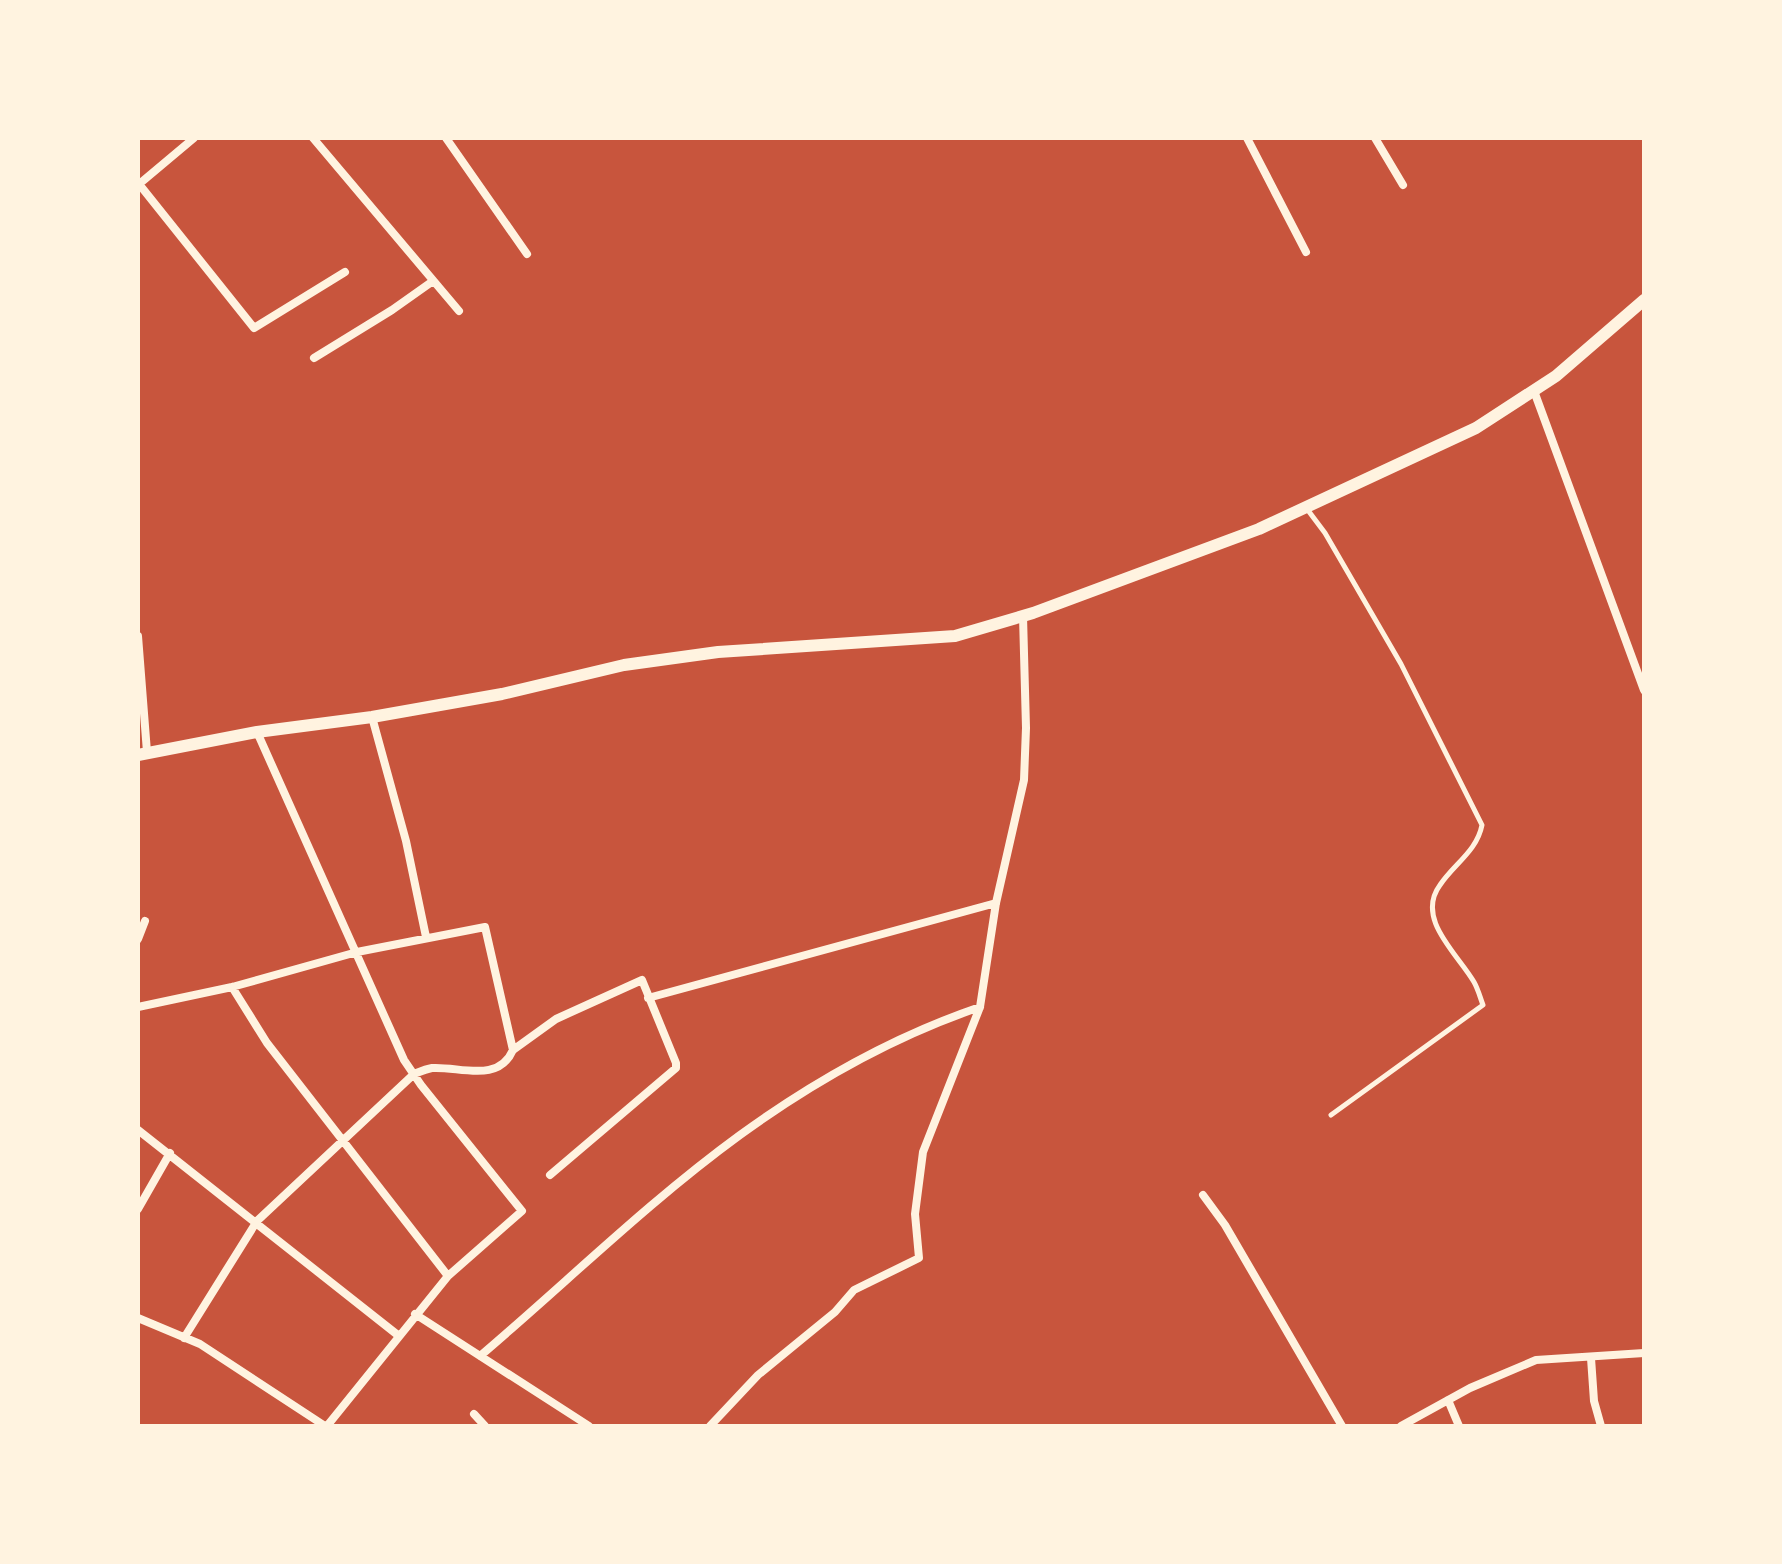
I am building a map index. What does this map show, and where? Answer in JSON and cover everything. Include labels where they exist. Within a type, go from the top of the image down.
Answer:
[{"type":"street","points":[[194,138],[139,185],[254,328],[345,272]]},
{"type":"street","points":[[313,138],[459,311]]},
{"type":"street","points":[[446,138],[527,254]]},
{"type":"street","points":[[1247,138],[1306,252]]},
{"type":"street","points":[[1375,138],[1403,185]]},
{"type":"street","points":[[314,358],[433,281]]},
{"type":"street","points":[[138,636],[141,755],[257,732],[372,717],[502,694],[624,665],[718,652],[955,636],[1023,616],[1259,529],[1476,428],[1556,376],[1644,300]]},
{"type":"street","points":[[1534,391],[1644,690]]},
{"type":"street","points":[[710,1426],[758,1375],[835,1312],[854,1290],[919,1258],[915,1214],[923,1152],[980,1007],[996,903],[1024,780],[1023,616]]},
{"type":"street","points":[[372,717],[406,841],[426,937]]},
{"type":"street","points":[[138,1318],[200,1344],[326,1426],[448,1276],[522,1211],[404,1060],[257,732]]},
{"type":"street","points":[[648,998],[996,903]]},
{"type":"street","points":[[138,939],[145,921]]},
{"type":"street","points":[[138,1007],[232,987],[357,952],[485,927],[513,1050]]},
{"type":"street","points":[[184,1338],[257,1221],[414,1074],[430,1068],[488,1072],[556,1019],[640,980],[644,981],[676,1068],[550,1175]]},
{"type":"street","points":[[232,987],[267,1043],[448,1276]]},
{"type":"street","points":[[480,1356],[636,1220],[740,1135],[808,1090],[885,1047],[931,1024],[980,1007]]},
{"type":"street","points":[[138,1130],[399,1336]]},
{"type":"street","points":[[138,1209],[170,1153]]},
{"type":"street","points":[[1203,1195],[1225,1225],[1342,1426]]},
{"type":"street","points":[[415,1314],[586,1424]]},
{"type":"street","points":[[1401,1426],[1470,1388],[1536,1360],[1644,1353]]},
{"type":"street","points":[[1591,1358],[1594,1401],[1601,1426]]},
{"type":"street","points":[[1448,1400],[1459,1426]]},
{"type":"street","points":[[474,1414],[485,1426]]},
{"type":"lane","points":[[1307,508],[1325,533],[1401,664],[1482,825],[1479,840],[1438,886],[1432,901],[1434,923],[1476,984],[1483,1005],[1331,1115]]}]
